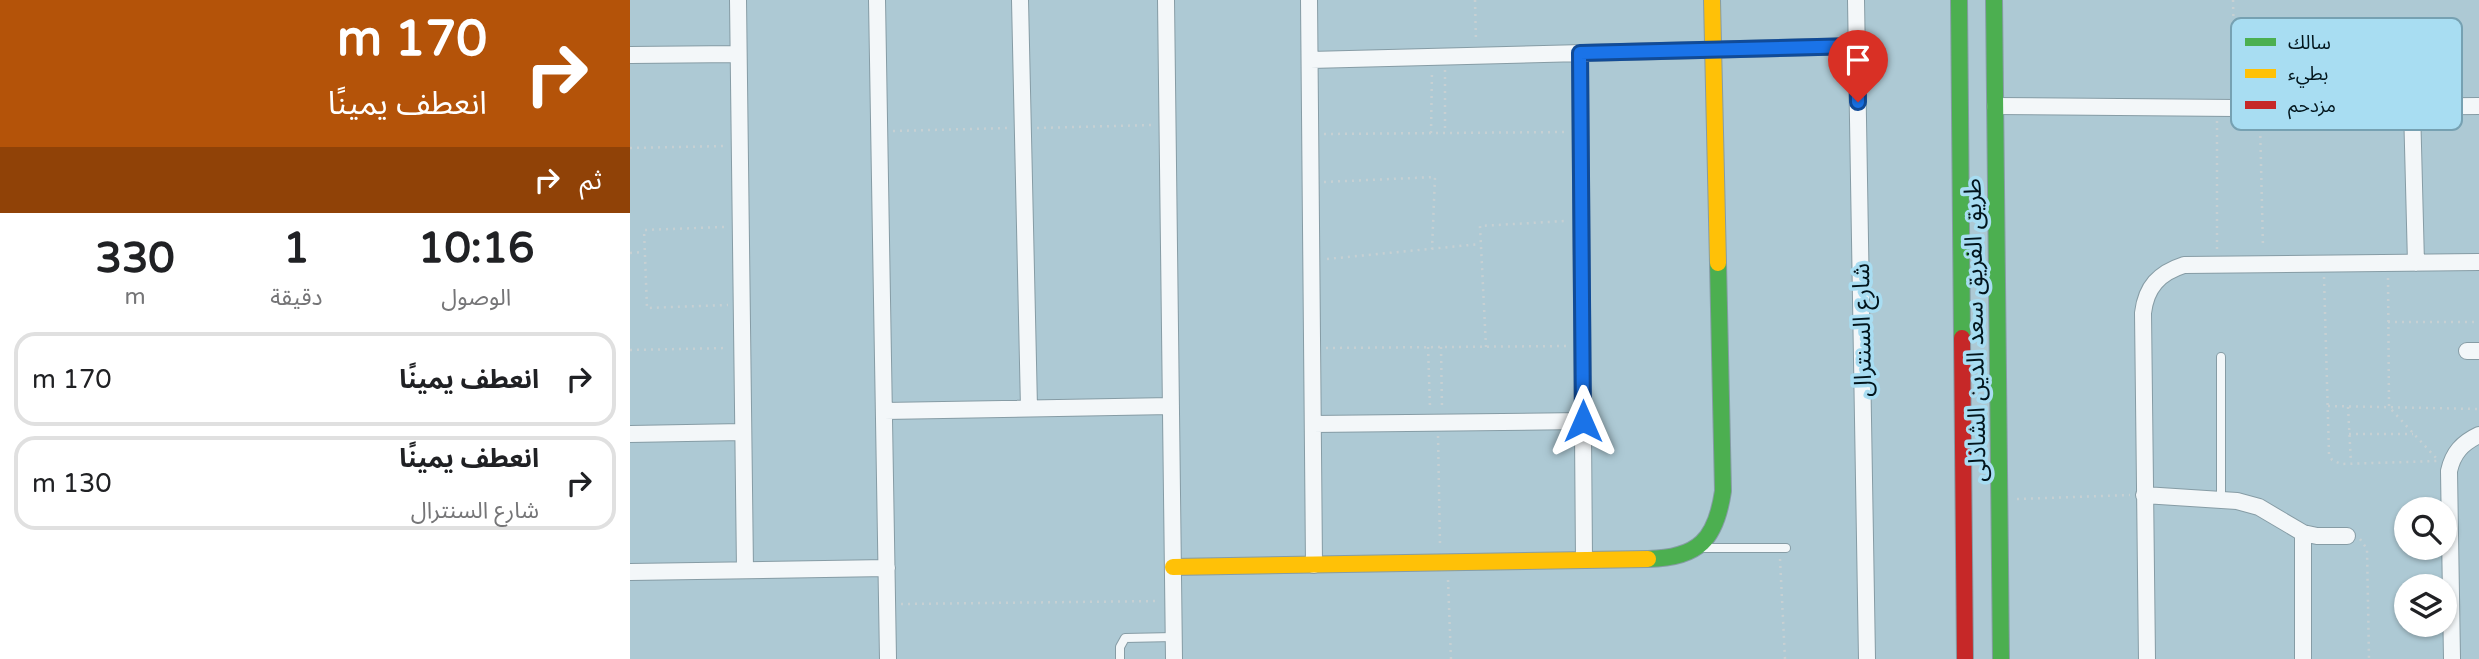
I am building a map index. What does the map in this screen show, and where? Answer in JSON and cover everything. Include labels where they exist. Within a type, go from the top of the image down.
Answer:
[{"type":"street","points":[[737,0],[745,570]]},
{"type":"street","points":[[877,0],[888,659]]},
{"type":"street","points":[[1020,0],[1029,408]]},
{"type":"street","points":[[1166,0],[1174,659]]},
{"type":"street","points":[[1309,0],[1314,565]]},
{"type":"street","points":[[1173,567],[1667,559],[1698,548],[1719,523],[1723,491],[1712,0]]},
{"type":"street","name":"شارع السنترال","points":[[1856,0],[1867,659]]},
{"type":"street","name":"طريق الفريق سعد الدين الشاذلى","points":[[1959,0],[1965,659]]},
{"type":"street","name":"طريق الفريق سعد الدين الشاذلى","points":[[1994,0],[2001,659]]},
{"type":"street","points":[[1310,60],[1857,46]]},
{"type":"street","points":[[1580,53],[1584,560]]},
{"type":"street","points":[[630,55],[738,54]]},
{"type":"street","points":[[1995,106],[2231,108]]},
{"type":"street","points":[[2413,130],[2416,262]]},
{"type":"street","points":[[2147,659],[2144,299],[2159,276],[2183,265],[2479,262]]},
{"type":"street","points":[[1962,399],[1967,414],[1981,422],[1993,420],[1998,414],[1999,402]]},
{"type":"street","points":[[884,411],[1171,406]]},
{"type":"street","points":[[1313,424],[1583,421]]},
{"type":"street","points":[[630,434],[743,432]]},
{"type":"street","points":[[2452,659],[2449,471],[2458,449],[2479,435]]},
{"type":"street","points":[[1963,464],[1967,455],[1979,451],[1996,458],[2000,471]]},
{"type":"street","points":[[2144,495],[2221,499],[2259,508],[2303,533],[2347,536]]},
{"type":"street","points":[[2303,533],[2303,659]]},
{"type":"street","points":[[630,572],[887,568]]},
{"type":"lane","points":[[2221,357],[2221,499]]},
{"type":"lane","points":[[1698,548],[1783,548]]},
{"type":"lane","points":[[1120,659],[1120,647],[1125,638],[1174,637]]},
{"type":"path","points":[[1475,0],[1476,56]]},
{"type":"path","points":[[2233,0],[2233,18]]},
{"type":"path","points":[[1438,57],[1445,133]]},
{"type":"path","points":[[1431,133],[1438,57]]},
{"type":"path","points":[[2217,108],[2218,264]]},
{"type":"path","points":[[2261,130],[2264,264]]},
{"type":"path","points":[[1310,134],[1580,132]]},
{"type":"path","points":[[630,148],[739,146]]},
{"type":"path","points":[[1311,182],[1434,177],[1432,249]]},
{"type":"path","points":[[1486,346],[1480,226],[1581,221]]},
{"type":"path","points":[[740,226],[644,230],[648,308],[741,304]]},
{"type":"path","points":[[1311,261],[1480,244]]},
{"type":"path","points":[[630,253],[645,252]]},
{"type":"path","points":[[2323,263],[2330,457],[2338,464],[2439,461],[2389,407],[2387,263]]},
{"type":"path","points":[[2388,322],[2479,322]]},
{"type":"path","points":[[1312,348],[1582,346]]},
{"type":"path","points":[[1429,347],[1437,422],[1451,659]]},
{"type":"path","points":[[1437,422],[1441,347]]},
{"type":"path","points":[[630,350],[742,348]]},
{"type":"path","points":[[2328,406],[2479,409]]},
{"type":"path","points":[[2348,407],[2351,464]]},
{"type":"path","points":[[2349,434],[2414,433]]},
{"type":"path","points":[[2000,499],[2144,495]]},
{"type":"path","points":[[2347,536],[2361,540],[2367,549],[2369,659]]},
{"type":"path","points":[[1783,548],[1785,659]]},
{"type":"path","points":[[887,604],[1173,601]]},
{"type":"traffic: fast","points":[[1959,0],[1962,338]]},
{"type":"traffic: fast","points":[[1994,0],[2001,659]]},
{"type":"traffic: fast","points":[[1648,559],[1680,555],[1702,543],[1716,522],[1720,508],[1723,491],[1718,263]]},
{"type":"traffic: slow","points":[[1712,0],[1718,263]]},
{"type":"traffic: slow","points":[[1173,567],[1648,559]]},
{"type":"traffic: jam","points":[[1962,338],[1965,659]]},
{"type":"route","points":[[1583,421],[1580,53],[1857,46],[1858,102]]}]
